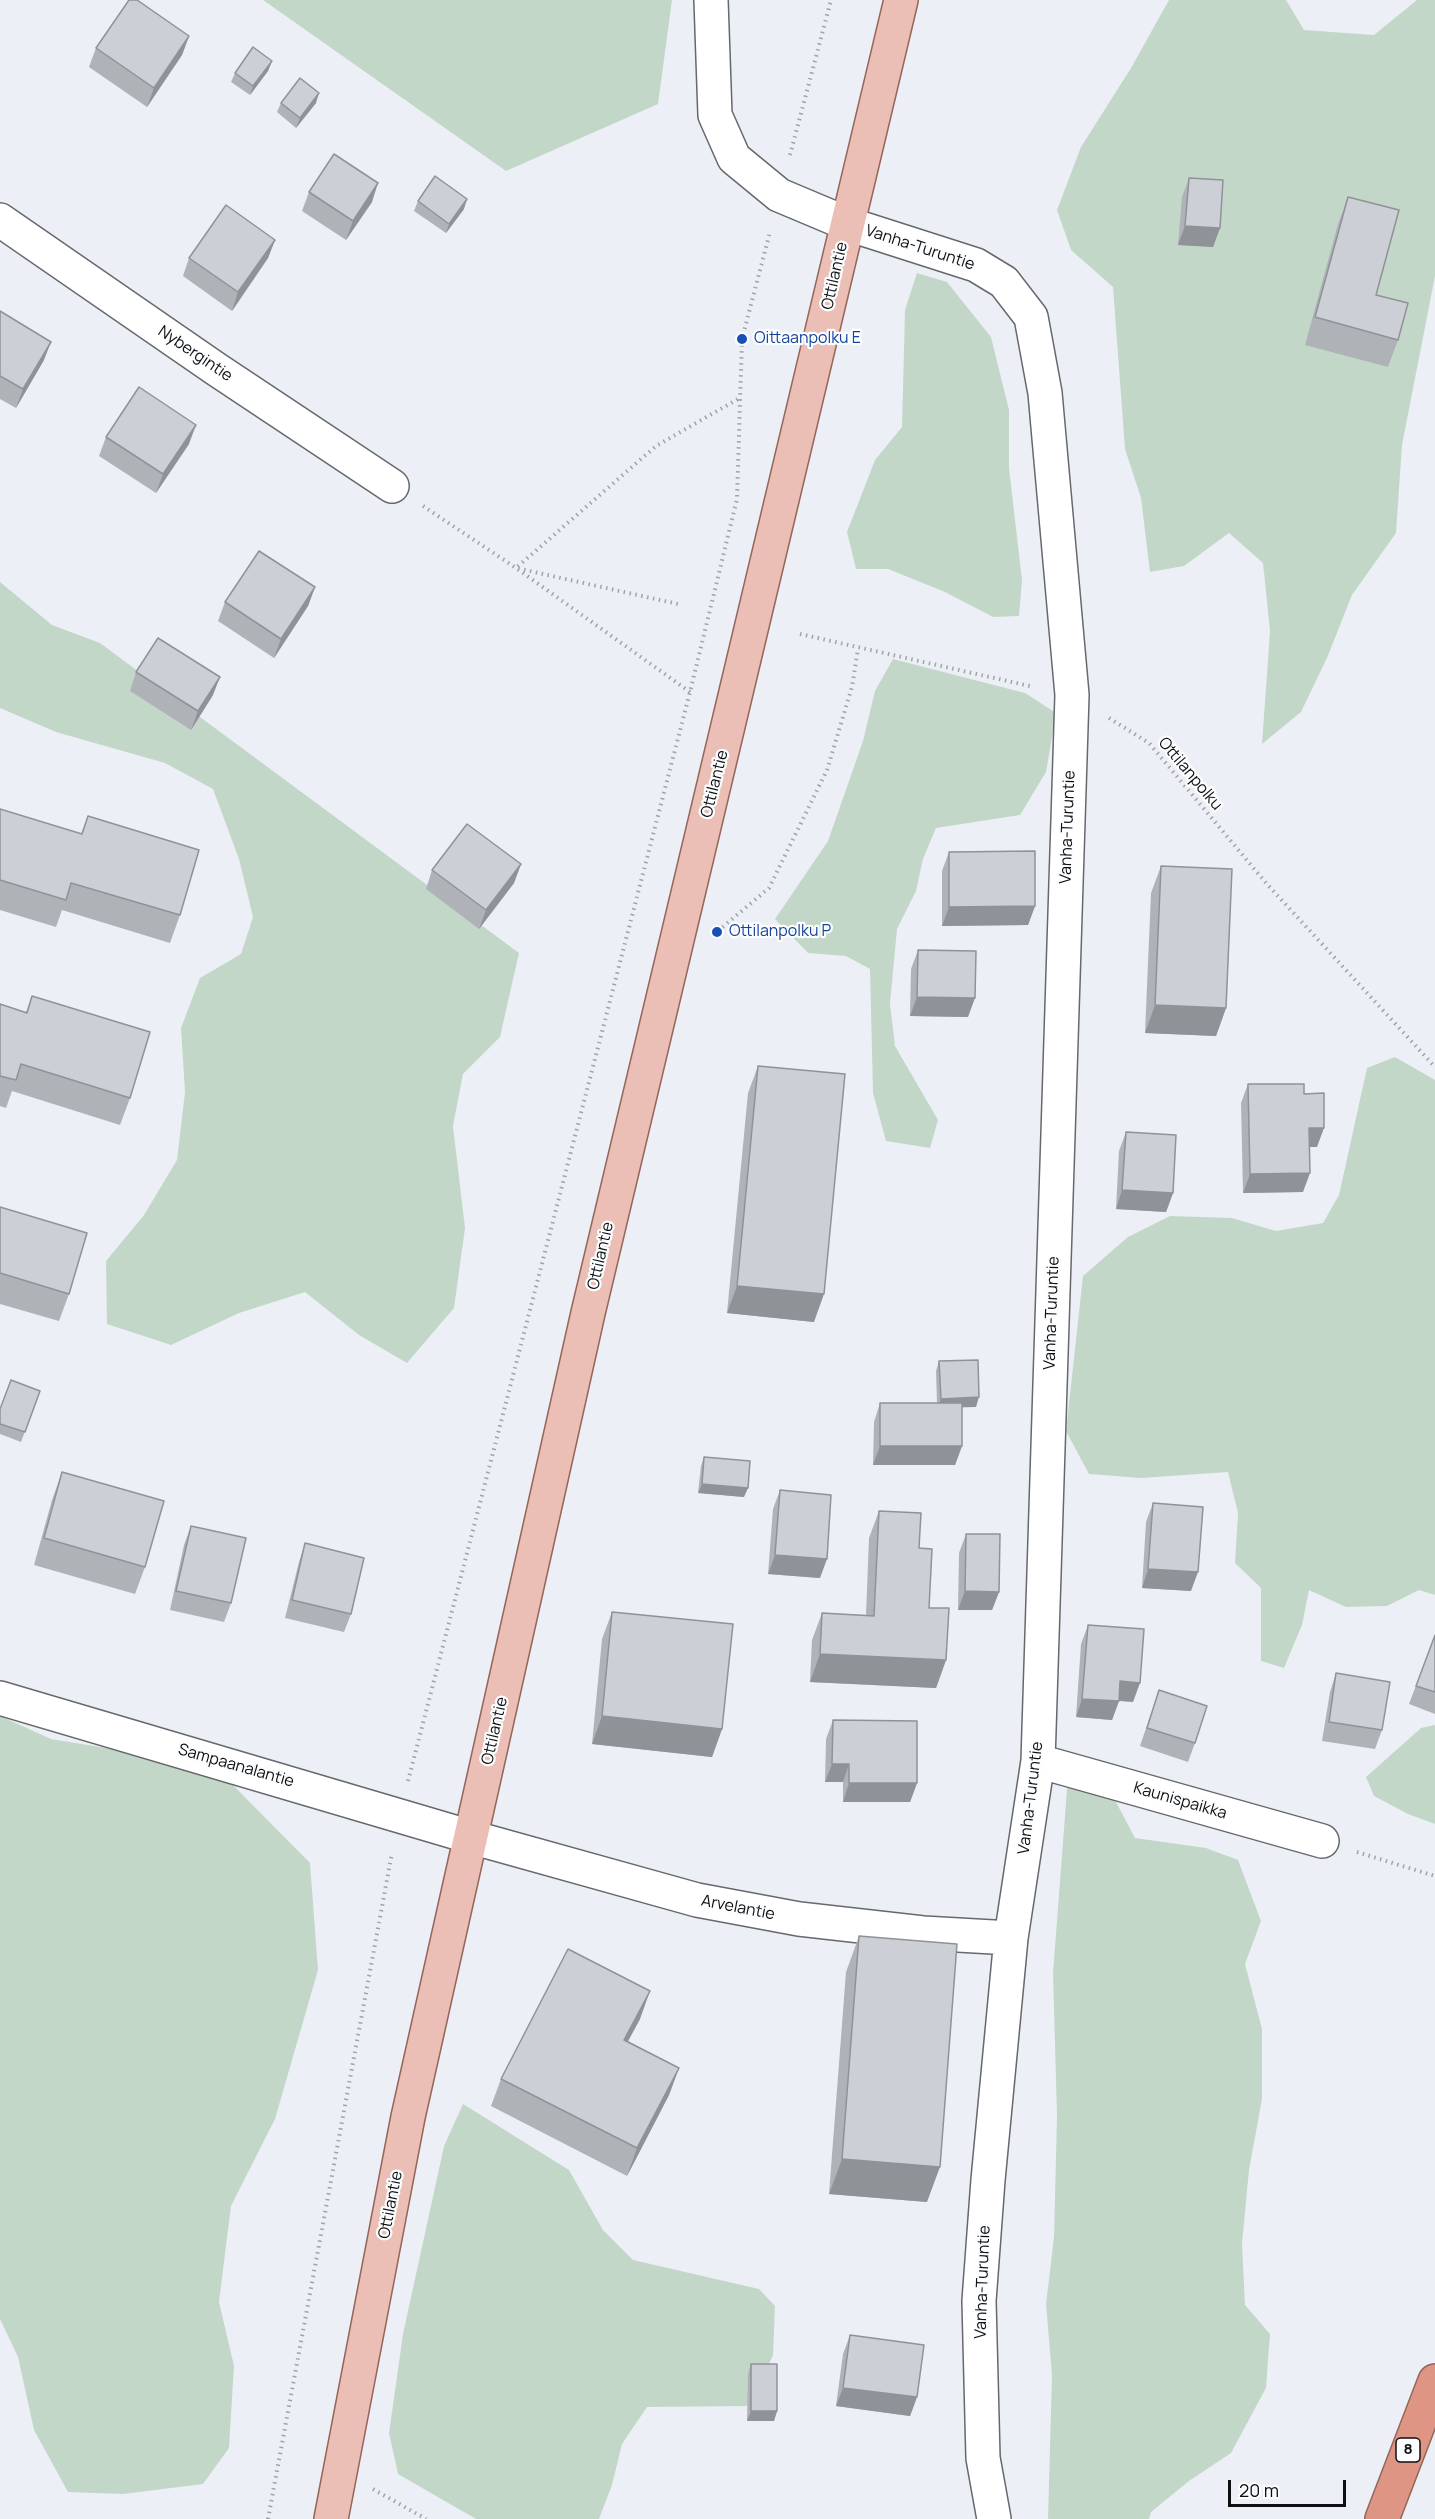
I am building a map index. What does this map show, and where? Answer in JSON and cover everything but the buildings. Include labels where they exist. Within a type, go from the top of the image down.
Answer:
[{"type":"highway","name":"8","points":[[1382,2519],[1435,2381]]},
{"type":"main road","name":"Ottilantie","points":[[331,2519],[338,2469],[408,2117],[586,1324],[901,0]]},
{"type":"street","name":"Vanha-Turuntie","points":[[711,0],[715,115],[734,158],[779,195],[848,224],[976,265],[1004,282],[1031,317],[1045,393],[1072,695],[1038,1761],[1011,1938],[979,2301],[983,2458],[994,2519]]},
{"type":"street","name":"Nybergintie","points":[[0,220],[216,369],[392,486]]},
{"type":"street","name":"Sampaanalantie","points":[[0,1698],[471,1837]]},
{"type":"street","name":"Kaunispaikka","points":[[1038,1761],[1322,1841]]},
{"type":"street","name":"Arvelantie","points":[[471,1837],[697,1900],[731,1907],[799,1919],[923,1933],[1011,1938]]},
{"type":"path","points":[[268,2519],[399,1814],[690,692],[737,499],[738,399],[742,339],[831,0]]},
{"type":"path","points":[[516,568],[656,446],[738,399]]},
{"type":"path","points":[[392,486],[516,568],[690,692]]},
{"type":"path","points":[[516,568],[678,604]]},
{"type":"path","name":"Ottilanpolku","points":[[800,634],[858,649],[1072,695],[1149,743],[1266,883],[1435,1067]]},
{"type":"path","points":[[671,959],[717,932],[769,888],[827,770],[852,687],[858,649]]},
{"type":"path","points":[[1322,1841],[1435,1876]]},
{"type":"path","points":[[338,2469],[426,2519]]},
{"type":"green space","points":[[263,0],[672,0],[658,104],[506,171]]},
{"type":"green space","points":[[1169,0],[1286,0],[1304,30],[1374,35],[1417,0],[1435,0],[1435,276],[1402,445],[1396,533],[1352,595],[1327,658],[1301,712],[1262,744],[1270,631],[1263,563],[1229,533],[1184,566],[1150,572],[1141,498],[1125,449],[1113,287],[1071,250],[1057,210],[1081,147],[1131,68]]},
{"type":"green space","points":[[917,273],[947,282],[991,337],[1009,410],[1009,468],[1022,580],[1019,616],[993,617],[945,592],[888,569],[856,569],[847,532],[875,460],[902,427],[905,310]]},
{"type":"green space","points":[[0,582],[52,625],[100,643],[519,953],[500,1037],[463,1074],[453,1126],[465,1228],[454,1308],[407,1363],[359,1335],[305,1292],[239,1313],[171,1345],[107,1324],[106,1261],[144,1215],[177,1160],[185,1092],[181,1028],[200,978],[241,954],[253,917],[239,859],[213,789],[165,763],[56,732],[0,708]]},
{"type":"green space","points":[[893,659],[1025,693],[1056,713],[1046,772],[1020,815],[936,828],[923,859],[916,891],[897,929],[890,1004],[895,1046],[938,1120],[930,1148],[886,1141],[873,1093],[870,969],[846,956],[808,953],[775,919],[828,841],[863,741],[875,691]]},
{"type":"green space","points":[[1395,1057],[1435,1080],[1435,1595],[1419,1590],[1387,1606],[1346,1607],[1309,1590],[1302,1625],[1284,1668],[1261,1661],[1261,1588],[1235,1563],[1238,1513],[1228,1472],[1141,1478],[1089,1474],[1066,1431],[1083,1276],[1128,1237],[1170,1216],[1232,1218],[1276,1231],[1323,1223],[1339,1195],[1367,1068]]},
{"type":"green space","points":[[0,1716],[51,1739],[143,1754],[225,1777],[310,1863],[318,1970],[275,2119],[231,2206],[219,2302],[234,2366],[229,2448],[203,2484],[123,2494],[68,2492],[34,2430],[18,2357],[0,2319]]},
{"type":"green space","points":[[1435,1725],[1435,1824],[1408,1814],[1374,1796],[1366,1777],[1421,1728]]},
{"type":"green space","points":[[1069,1763],[1106,1774],[1115,1800],[1135,1838],[1206,1848],[1238,1860],[1261,1921],[1245,1964],[1262,2029],[1262,2099],[1249,2170],[1242,2244],[1245,2305],[1270,2334],[1266,2388],[1231,2453],[1189,2481],[1151,2512],[1149,2519],[1048,2519],[1052,2375],[1046,2304],[1054,2237],[1057,2116],[1053,1973]]},
{"type":"green space","points":[[463,2104],[569,2170],[603,2230],[633,2260],[759,2289],[775,2306],[773,2355],[751,2406],[647,2407],[622,2444],[612,2485],[599,2519],[476,2519],[398,2474],[389,2433],[403,2334],[444,2146]]},
{"type":"place","name":"Oittaanpolku E","points":[[742,339]]},
{"type":"place","name":"Ottilanpolku P","points":[[717,932]]}]
